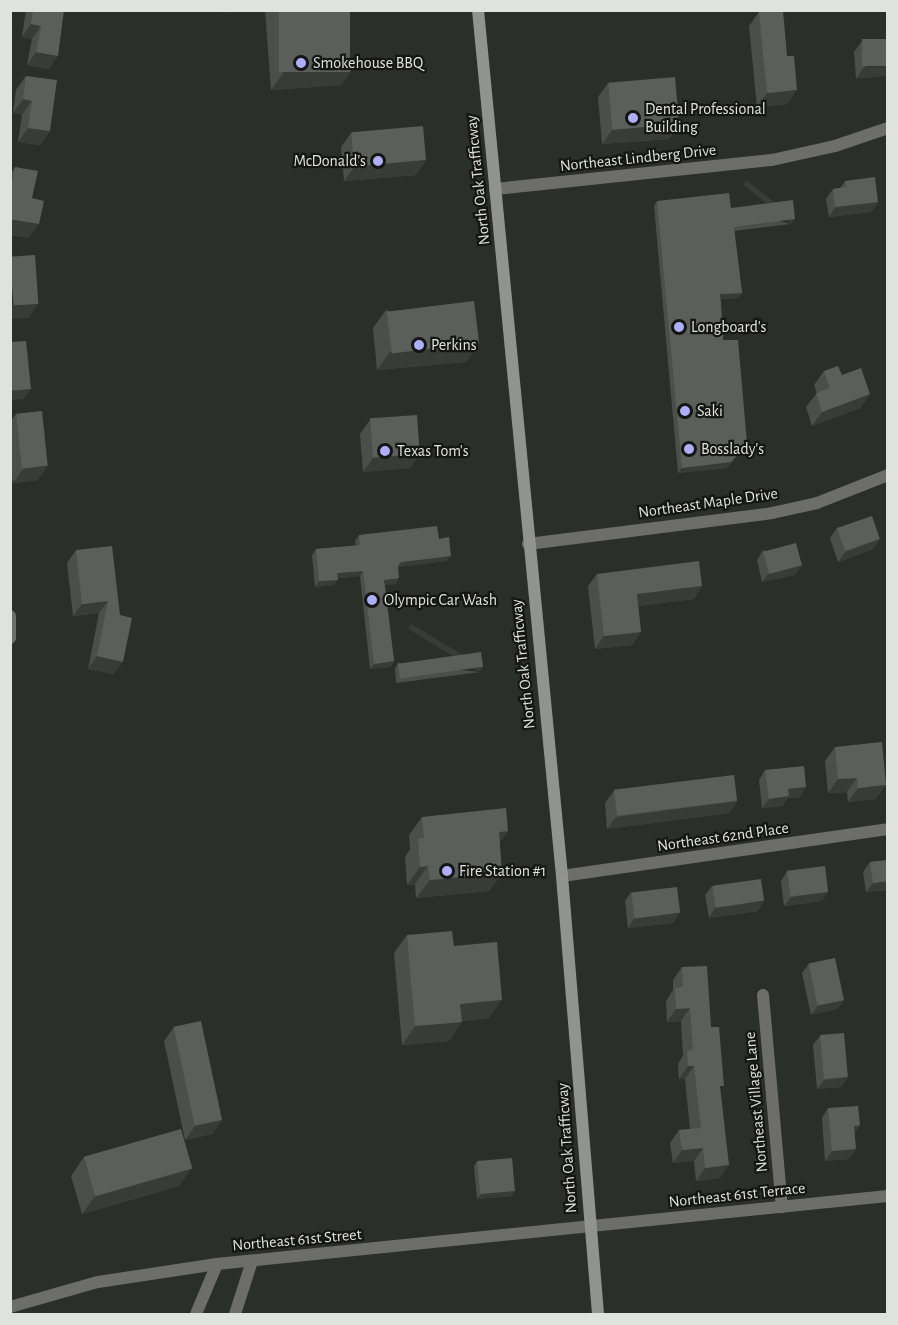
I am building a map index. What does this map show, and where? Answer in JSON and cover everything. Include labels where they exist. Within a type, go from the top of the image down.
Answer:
[{"type":"main road","name":"North Oak Trafficway","points":[[478,10],[562,876],[598,1314]]},
{"type":"street","name":"Northeast Lindberg Drive","points":[[495,189],[772,160],[888,128]]},
{"type":"street","name":"Northeast Maple Drive","points":[[528,544],[772,513],[816,503],[888,475]]},
{"type":"street","points":[[10,616],[12,636]]},
{"type":"street","name":"Northeast 62nd Place","points":[[562,876],[888,829]]},
{"type":"street","name":"Northeast Village Lane","points":[[763,995],[782,1207]]},
{"type":"street","name":"Northeast 61st Terrace","points":[[589,1226],[888,1196]]},
{"type":"street","name":"Northeast 61st Street","points":[[10,1307],[98,1282],[218,1264],[589,1226]]},
{"type":"street","points":[[235,1314],[252,1261]]},
{"type":"street","points":[[196,1314],[218,1264]]},
{"type":"building","points":[[33,10],[64,10],[58,56],[36,52],[41,26],[31,24]]},
{"type":"building","points":[[279,10],[350,10],[350,72],[279,72]]},
{"type":"building","points":[[783,10],[787,56],[794,56],[797,90],[767,93],[759,12]]},
{"type":"building","points":[[862,39],[888,39],[888,66],[862,66]]},
{"type":"building","points":[[26,76],[57,80],[50,131],[28,128],[32,101],[23,99]]},
{"type":"building","points":[[675,77],[679,124],[612,130],[608,83]]},
{"type":"building","points":[[423,126],[426,160],[354,166],[351,132]]},
{"type":"building","points":[[15,167],[38,171],[32,198],[44,201],[39,224],[10,219],[10,191]]},
{"type":"building","points":[[875,177],[878,202],[835,207],[833,189],[846,187],[845,181]]},
{"type":"building","points":[[729,193],[731,208],[793,200],[795,219],[734,227],[742,293],[720,294],[723,340],[738,340],[747,443],[731,462],[682,468],[657,201]]},
{"type":"building","points":[[35,255],[38,304],[13,306],[10,257]]},
{"type":"building","points":[[474,301],[479,343],[392,353],[387,312]]},
{"type":"building","points":[[26,341],[31,389],[10,391],[10,342]]},
{"type":"building","points":[[838,366],[842,375],[861,368],[870,394],[822,412],[816,393],[830,388],[824,371]]},
{"type":"building","points":[[42,411],[48,466],[22,468],[16,414]]},
{"type":"building","points":[[417,415],[420,454],[373,457],[370,418]]},
{"type":"building","points":[[872,516],[880,539],[845,551],[837,528]]},
{"type":"building","name":"Olympic Car Wash","points":[[437,526],[439,539],[449,537],[451,556],[401,562],[398,566],[399,578],[384,580],[394,661],[374,664],[363,571],[337,573],[338,580],[319,581],[316,549],[360,545],[359,535]]},
{"type":"building","points":[[796,543],[802,565],[769,574],[763,552]]},
{"type":"building","points":[[112,546],[120,615],[132,618],[123,662],[97,656],[108,601],[82,604],[76,550]]},
{"type":"building","points":[[699,561],[702,586],[637,594],[641,632],[604,636],[597,574]]},
{"type":"building","points":[[481,652],[483,667],[400,679],[398,664]]},
{"type":"building","points":[[882,742],[886,785],[858,788],[857,778],[838,779],[835,747]]},
{"type":"building","points":[[804,766],[806,787],[788,789],[789,796],[769,799],[765,770]]},
{"type":"building","points":[[734,775],[737,801],[617,816],[614,790]]},
{"type":"building","name":"Fire Station #1","points":[[506,808],[508,831],[499,832],[502,873],[430,880],[428,866],[420,867],[418,839],[424,838],[422,817]]},
{"type":"building","points":[[888,860],[888,881],[873,883],[870,862]]},
{"type":"building","points":[[825,866],[828,892],[790,896],[787,871]]},
{"type":"building","points":[[761,879],[764,901],[716,908],[712,886]]},
{"type":"building","points":[[677,887],[680,913],[635,918],[631,893]]},
{"type":"building","points":[[452,931],[454,946],[497,942],[502,1000],[460,1004],[462,1022],[415,1026],[407,935]]},
{"type":"building","points":[[835,958],[844,1000],[818,1006],[809,964]]},
{"type":"building","points":[[707,966],[711,1027],[719,1027],[724,1086],[720,1086],[729,1165],[705,1168],[703,1148],[682,1150],[679,1130],[701,1128],[694,1066],[688,1066],[687,1051],[693,1050],[690,1008],[676,1009],[675,988],[683,987],[682,967]]},
{"type":"building","points":[[201,1021],[222,1120],[195,1126],[174,1027]]},
{"type":"building","points":[[844,1033],[848,1077],[824,1079],[820,1035]]},
{"type":"building","points":[[858,1106],[860,1125],[854,1126],[856,1149],[832,1151],[828,1108]]},
{"type":"building","points":[[181,1129],[192,1168],[95,1196],[84,1157]]},
{"type":"building","points":[[512,1158],[515,1191],[480,1194],[477,1161]]},
{"type":"place","name":"Smokehouse BBQ","points":[[301,63]]},
{"type":"place","name":"Dental Professional Building","points":[[633,118]]},
{"type":"place","name":"McDonald's","points":[[378,161]]},
{"type":"place","name":"Longboard's","points":[[679,327]]},
{"type":"place","name":"Perkins","points":[[419,345]]},
{"type":"place","name":"Saki","points":[[685,411]]},
{"type":"place","name":"Bosslady's","points":[[689,449]]},
{"type":"place","name":"Texas Tom's","points":[[385,451]]},
{"type":"place","name":"Olympic Car Wash","points":[[372,600]]},
{"type":"place","name":"Fire Station #1","points":[[447,871]]}]
